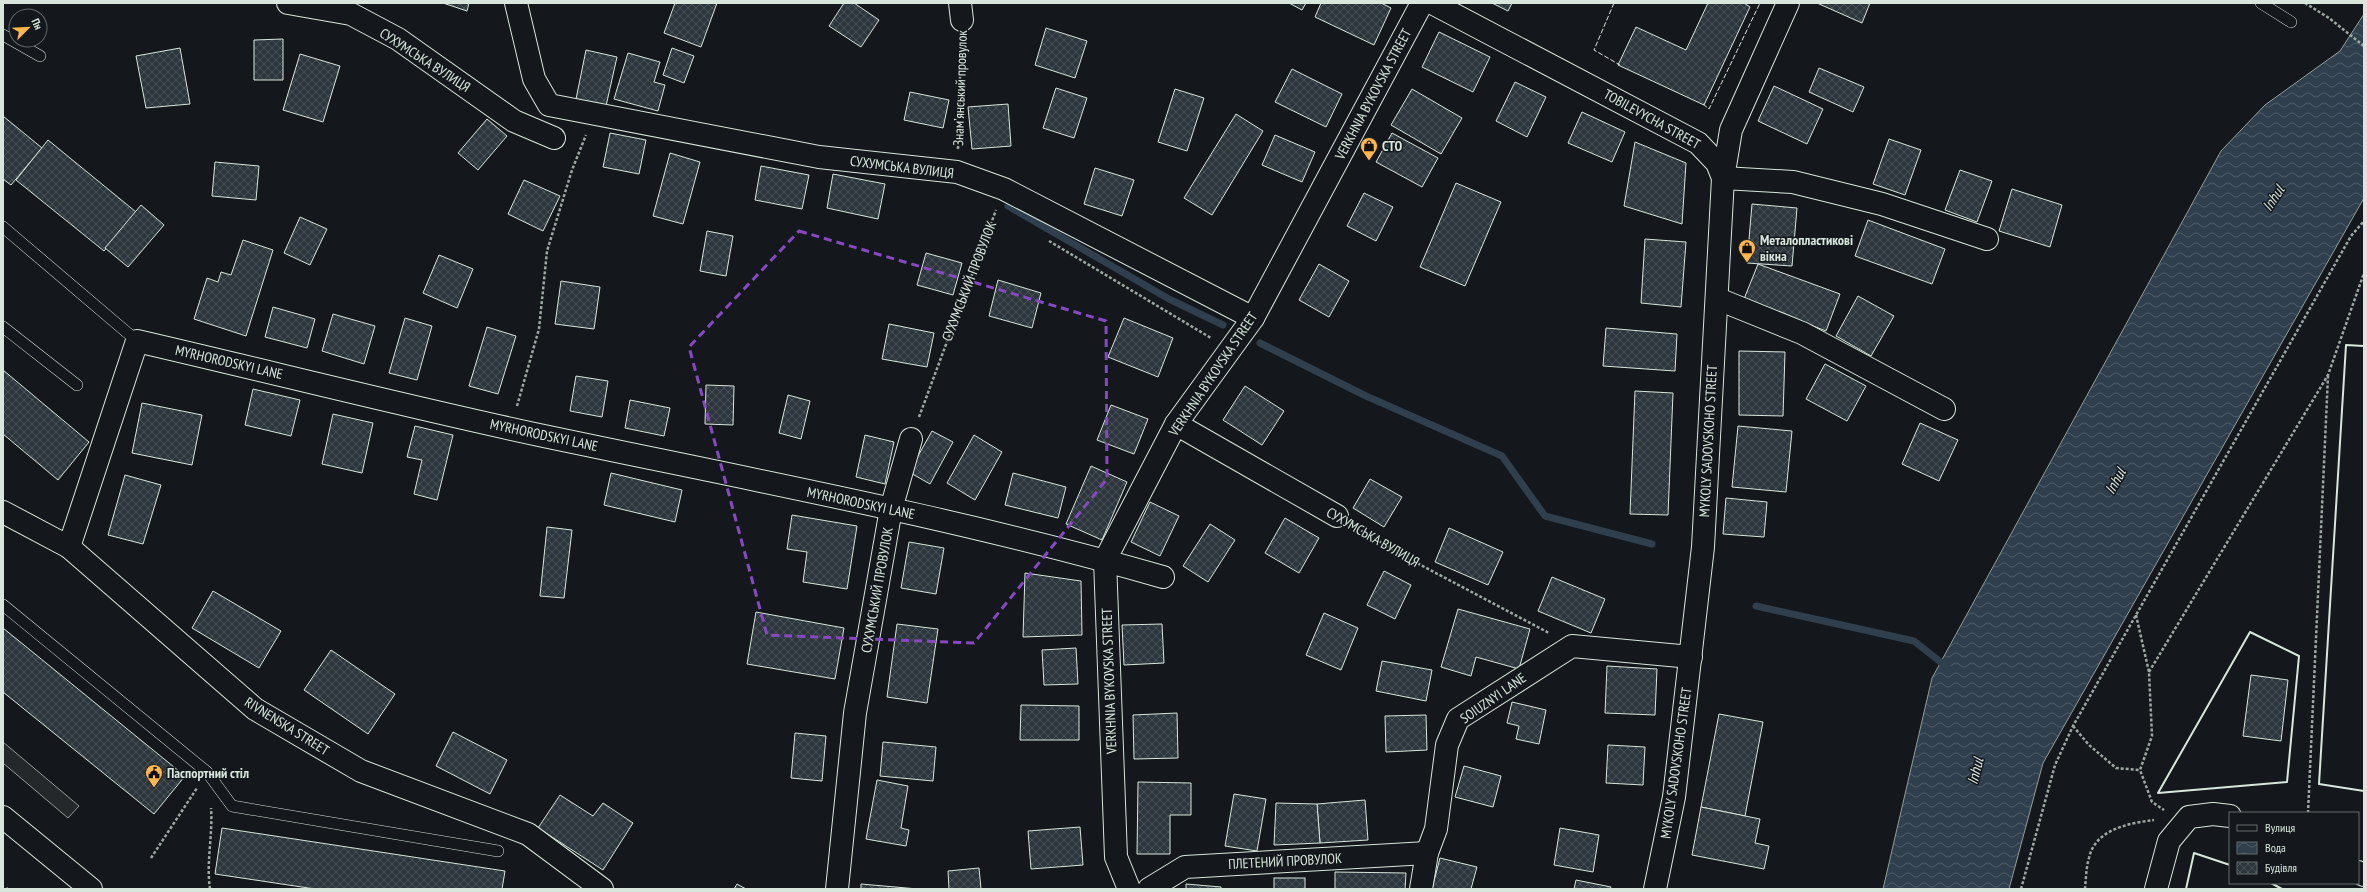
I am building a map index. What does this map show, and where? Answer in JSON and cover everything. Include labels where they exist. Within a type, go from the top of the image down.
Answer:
[{"type":"street","name":"СУХУМСЬКА ВУЛИЦЯ","points":[[288,3],[351,14],[398,39],[514,121],[554,138]]},
{"type":"street","name":"СУХУМСЬКА ВУЛИЦЯ","points":[[516,3],[534,79],[549,105],[594,114],[631,119],[819,157],[957,172],[1004,189],[1252,318]]},
{"type":"street","name":"VERKHNIA BYKOVSKA STREET","points":[[1129,889],[1116,857],[1105,560],[1176,424],[1252,318],[1422,3]]},
{"type":"street","name":"TOBILEVYCHA STREET","points":[[1432,3],[1698,143],[1717,163],[1723,178]]},
{"type":"street","name":"MYKOLY SADOVSKOHO STREET","points":[[1655,889],[1674,797],[1703,547],[1712,354],[1718,299],[1723,178],[1731,130],[1788,3]]},
{"type":"street","points":[[1723,178],[1793,182],[1882,204],[1987,239]]},
{"type":"street","points":[[1718,299],[1802,333],[1944,409]]},
{"type":"street","points":[[69,547],[137,341]]},
{"type":"street","name":"MYRHORODSKYI LANE","points":[[137,341],[510,428],[891,509],[1105,560],[1163,577]]},
{"type":"street","name":"СУХУМСЬКА ВУЛИЦЯ","points":[[1176,424],[1337,516]]},
{"type":"street","name":"СУХУМСЬКИЙ ПРОВУЛОК","points":[[837,889],[855,713],[891,509],[911,439]]},
{"type":"street","name":"RIVNENSKA STREET","points":[[3,512],[69,547],[255,709],[362,771],[528,834],[602,889]]},
{"type":"street","points":[[1572,646],[1691,656]]},
{"type":"street","name":"SOIUZNYI LANE","points":[[1421,889],[1427,852],[1436,829],[1447,745],[1458,719],[1572,646]]},
{"type":"street","points":[[2156,889],[2169,840],[2189,817],[2213,814],[2229,816]]},
{"type":"street","points":[[3,818],[91,889]]},
{"type":"street","name":"ПЛЕТЕНИЙ ПРОВУЛОК","points":[[1149,889],[1185,867],[1427,852]]},
{"type":"lane","points":[[2261,3],[2291,22]]},
{"type":"lane","points":[[3,35],[40,56]]},
{"type":"lane","points":[[3,227],[137,341]]},
{"type":"lane","points":[[3,326],[77,385]]},
{"type":"lane","points":[[3,605],[207,772],[232,806],[498,851]]},
{"type":"path","points":[[2305,3],[2329,18],[2364,46]]},
{"type":"path","name":"Знамʼянський провулок","points":[[957,172],[961,11]]},
{"type":"path","points":[[510,428],[539,329],[546,251],[572,170],[594,114]]},
{"type":"path","name":"СУХУМСЬКИЙ ПРОВУЛОК","points":[[911,439],[1004,189]]},
{"type":"path","points":[[996,210],[1003,214]]},
{"type":"path","points":[[2021,889],[2055,765],[2073,726],[2351,236],[2364,221]]},
{"type":"path","points":[[1043,238],[1230,350]]},
{"type":"path","points":[[2149,672],[2328,375],[2364,273]]},
{"type":"path","points":[[2308,812],[2328,375]]},
{"type":"path","name":"СУХУМСЬКА ВУЛИЦЯ","points":[[1337,516],[1400,554],[1572,646]]},
{"type":"path","points":[[2136,615],[2149,672],[2152,736],[2140,770],[2152,802],[2167,812],[2189,817]]},
{"type":"path","points":[[2073,726],[2089,745],[2116,768],[2140,770]]},
{"type":"path","points":[[151,858],[207,772]]},
{"type":"path","points":[[207,772],[212,823],[208,878],[210,889]]},
{"type":"path","points":[[2085,889],[2089,856],[2102,836],[2130,823],[2189,817]]},
{"type":"highlighted area","points":[[799,231],[1106,321],[1107,479],[974,643],[767,635],[689,347]]},
{"type":"shaded area","points":[[3,742],[79,806],[68,818],[3,763]]},
{"type":"water","name":"Inhul","points":[[2364,14],[2364,198],[2043,763],[2009,889],[1883,889],[1932,678],[2221,151],[2265,105],[2340,51]]},
{"type":"building","points":[[443,3],[469,3],[467,11]]},
{"type":"building","points":[[675,3],[717,3],[701,47],[664,33]]},
{"type":"building","points":[[844,3],[854,3],[879,20],[861,47],[829,26]]},
{"type":"building","points":[[1289,3],[1306,3],[1302,10]]},
{"type":"building","points":[[1321,3],[1381,3],[1391,8],[1374,45],[1315,17]]},
{"type":"building","points":[[1492,3],[1512,3],[1508,11]]},
{"type":"building","points":[[1708,3],[1744,3],[1750,7],[1704,105],[1618,65],[1636,27],[1686,50]]},
{"type":"building","points":[[1817,3],[1870,3],[1862,23]]},
{"type":"building","points":[[1046,28],[1087,41],[1075,78],[1035,65]]},
{"type":"building","points":[[1439,32],[1490,57],[1473,92],[1422,67]]},
{"type":"building","points":[[283,39],[283,80],[254,80],[254,40]]},
{"type":"building","points":[[180,48],[190,104],[146,108],[136,56]]},
{"type":"building","points":[[672,48],[694,56],[684,83],[663,75]]},
{"type":"building","points":[[586,50],[617,57],[606,106],[576,99]]},
{"type":"building","points":[[628,53],[660,62],[654,82],[665,85],[658,111],[614,99]]},
{"type":"building","points":[[300,54],[340,66],[323,122],[283,110]]},
{"type":"building","points":[[1819,68],[1864,87],[1853,112],[1809,92]]},
{"type":"building","points":[[1292,69],[1342,94],[1326,127],[1275,102]]},
{"type":"building","points":[[1515,82],[1546,97],[1527,137],[1496,121]]},
{"type":"building","points":[[1774,86],[1823,109],[1807,144],[1758,121]]},
{"type":"building","points":[[1056,88],[1087,98],[1074,138],[1043,128]]},
{"type":"building","points":[[1175,89],[1204,98],[1187,151],[1158,142]]},
{"type":"building","points":[[1412,89],[1462,118],[1441,154],[1391,125]]},
{"type":"building","points":[[910,92],[949,100],[943,128],[904,120]]},
{"type":"building","points":[[1008,104],[1011,146],[972,149],[968,107]]},
{"type":"building","points":[[1582,112],[1625,132],[1612,162],[1568,143]]},
{"type":"building","points":[[1236,114],[1263,131],[1212,215],[1184,198]]},
{"type":"building","points":[[3,116],[42,148],[11,185],[3,179]]},
{"type":"building","points":[[487,119],[507,136],[478,170],[458,153]]},
{"type":"building","points":[[610,133],[646,140],[639,174],[603,167]]},
{"type":"building","points":[[1392,133],[1438,158],[1422,187],[1376,162]]},
{"type":"building","points":[[1275,135],[1315,152],[1302,182],[1262,165]]},
{"type":"building","points":[[1889,139],[1921,150],[1905,195],[1873,184]]},
{"type":"building","points":[[48,140],[136,212],[104,251],[16,180]]},
{"type":"building","points":[[1635,142],[1686,163],[1682,224],[1624,206]]},
{"type":"building","points":[[670,153],[700,162],[683,224],[653,216]]},
{"type":"building","points":[[215,162],[259,166],[256,200],[212,196]]},
{"type":"building","points":[[761,166],[809,175],[802,209],[755,200]]},
{"type":"building","points":[[1095,168],[1134,180],[1122,216],[1084,204]]},
{"type":"building","points":[[1960,170],[1992,181],[1977,222],[1945,210]]},
{"type":"building","points":[[833,174],[885,184],[878,219],[827,208]]},
{"type":"building","points":[[524,180],[560,196],[543,231],[508,214]]},
{"type":"building","points":[[1456,183],[1501,202],[1465,286],[1420,267]]},
{"type":"building","points":[[2012,189],[2062,205],[2050,247],[1999,231]]},
{"type":"building","points":[[1364,193],[1393,207],[1376,241],[1347,226]]},
{"type":"building","points":[[1752,204],[1797,208],[1792,266],[1747,263]]},
{"type":"building","points":[[141,205],[164,225],[128,267],[105,248]]},
{"type":"building","points":[[300,217],[327,229],[310,265],[284,253]]},
{"type":"building","points":[[1868,220],[1945,249],[1932,284],[1855,256]]},
{"type":"building","points":[[707,231],[733,236],[726,276],[700,271]]},
{"type":"building","points":[[1645,239],[1686,242],[1681,307],[1641,303]]},
{"type":"building","points":[[243,240],[273,250],[246,336],[194,319],[207,278],[218,282],[221,272],[231,275]]},
{"type":"building","points":[[926,253],[962,263],[953,295],[917,285]]},
{"type":"building","points":[[439,255],[473,269],[457,308],[423,293]]},
{"type":"building","points":[[1319,264],[1349,281],[1329,317],[1299,300]]},
{"type":"building","points":[[1758,264],[1840,294],[1826,331],[1744,299]]},
{"type":"building","points":[[998,280],[1041,293],[1032,328],[989,316]]},
{"type":"building","points":[[561,281],[600,287],[594,329],[555,324]]},
{"type":"building","points":[[1858,296],[1894,316],[1871,356],[1836,336]]},
{"type":"building","points":[[273,307],[315,319],[307,348],[265,337]]},
{"type":"building","points":[[333,314],[375,326],[364,364],[322,351]]},
{"type":"building","points":[[405,318],[432,326],[417,380],[389,373]]},
{"type":"building","points":[[1124,318],[1173,338],[1158,377],[1108,357]]},
{"type":"building","points":[[889,324],[934,333],[927,367],[882,359]]},
{"type":"building","points":[[487,327],[516,336],[498,394],[469,386]]},
{"type":"building","points":[[1606,328],[1677,334],[1675,371],[1603,366]]},
{"type":"building","points":[[1739,351],[1785,352],[1783,416],[1739,415]]},
{"type":"building","points":[[1825,364],[1866,386],[1847,421],[1806,399]]},
{"type":"building","points":[[3,370],[89,442],[58,480],[3,434]]},
{"type":"building","points":[[576,376],[608,381],[602,417],[570,411]]},
{"type":"building","points":[[706,385],[734,386],[733,425],[705,424]]},
{"type":"building","points":[[1245,386],[1284,411],[1262,445],[1223,420]]},
{"type":"building","points":[[253,389],[300,400],[291,436],[245,425]]},
{"type":"building","points":[[1635,391],[1673,393],[1668,515],[1630,514]]},
{"type":"building","points":[[788,395],[810,401],[801,439],[779,433]]},
{"type":"building","points":[[630,400],[670,408],[664,436],[625,428]]},
{"type":"building","points":[[142,403],[202,415],[192,465],[132,453]]},
{"type":"building","points":[[1111,405],[1148,419],[1134,454],[1097,440]]},
{"type":"building","points":[[333,414],[373,423],[362,473],[322,464]]},
{"type":"building","points":[[1920,423],[1958,440],[1939,481],[1902,464]]},
{"type":"building","points":[[415,426],[453,435],[437,500],[414,494],[422,460],[407,457]]},
{"type":"building","points":[[1738,426],[1792,431],[1786,492],[1732,487]]},
{"type":"building","points":[[932,431],[953,442],[930,484],[909,472]]},
{"type":"building","points":[[865,435],[894,442],[885,484],[856,477]]},
{"type":"building","points":[[974,435],[1002,452],[975,500],[947,483]]},
{"type":"building","points":[[1091,466],[1127,482],[1102,540],[1066,524]]},
{"type":"building","points":[[611,473],[682,490],[675,522],[604,505]]},
{"type":"building","points":[[1013,473],[1066,487],[1058,518],[1005,505]]},
{"type":"building","points":[[125,475],[161,485],[143,544],[108,535]]},
{"type":"building","points":[[1370,479],[1402,497],[1384,527],[1353,508]]},
{"type":"building","points":[[1726,498],[1767,502],[1764,537],[1723,534]]},
{"type":"building","points":[[1150,502],[1179,516],[1160,556],[1131,542]]},
{"type":"building","points":[[792,515],[857,526],[847,589],[803,582],[807,552],[787,549]]},
{"type":"building","points":[[1285,518],[1319,538],[1299,573],[1265,553]]},
{"type":"building","points":[[1210,524],[1235,540],[1208,582],[1183,566]]},
{"type":"building","points":[[547,527],[572,530],[564,598],[540,596]]},
{"type":"building","points":[[1449,528],[1503,552],[1488,585],[1435,562]]},
{"type":"building","points":[[909,542],[944,548],[936,594],[901,588]]},
{"type":"building","points":[[1384,571],[1411,585],[1395,619],[1367,605]]},
{"type":"building","points":[[1025,573],[1081,581],[1082,635],[1023,637]]},
{"type":"building","points":[[1552,577],[1605,599],[1591,633],[1538,611]]},
{"type":"building","points":[[213,591],[281,631],[259,668],[192,628]]},
{"type":"building","points":[[1458,609],[1530,629],[1519,669],[1476,657],[1471,676],[1441,667]]},
{"type":"building","points":[[756,612],[844,628],[835,679],[747,664]]},
{"type":"building","points":[[1324,613],[1358,628],[1341,670],[1306,655]]},
{"type":"building","points":[[897,624],[938,629],[927,703],[887,697]]},
{"type":"building","points":[[1162,624],[1164,663],[1124,665],[1122,625]]},
{"type":"building","points":[[3,628],[185,776],[154,814],[3,692]]},
{"type":"building","points":[[1076,648],[1078,684],[1044,685],[1042,650]]},
{"type":"building","points":[[331,650],[395,694],[368,734],[304,690]]},
{"type":"building","points":[[1382,661],[1432,670],[1426,701],[1376,691]]},
{"type":"building","points":[[1607,666],[1657,669],[1655,715],[1605,713]]},
{"type":"building","points":[[2251,675],[2288,680],[2281,741],[2243,736]]},
{"type":"building","points":[[1512,702],[1546,710],[1539,744],[1516,739],[1519,726],[1507,723]]},
{"type":"building","points":[[1021,705],[1079,706],[1079,740],[1020,740]]},
{"type":"building","points":[[1177,713],[1178,758],[1134,759],[1133,715]]},
{"type":"building","points":[[1719,714],[1763,722],[1745,816],[1701,807]]},
{"type":"building","points":[[1426,715],[1427,750],[1386,752],[1385,716]]},
{"type":"building","points":[[453,732],[507,760],[490,794],[436,766]]},
{"type":"building","points":[[795,733],[826,736],[822,781],[791,778]]},
{"type":"building","points":[[883,742],[936,747],[933,781],[880,776]]},
{"type":"building","points":[[1608,745],[1645,747],[1643,785],[1606,783]]},
{"type":"building","points":[[1464,766],[1501,776],[1493,807],[1455,797]]},
{"type":"building","points":[[877,780],[908,786],[901,828],[909,830],[906,846],[866,839]]},
{"type":"building","points":[[1138,782],[1191,783],[1191,815],[1170,815],[1170,854],[1137,854]]},
{"type":"building","points":[[1234,794],[1266,799],[1257,851],[1225,846]]},
{"type":"building","points":[[560,795],[593,816],[603,803],[633,823],[603,870],[538,828]]},
{"type":"building","points":[[1365,800],[1368,840],[1320,843],[1317,804]]},
{"type":"building","points":[[1276,803],[1317,804],[1320,843],[1274,845]]},
{"type":"building","points":[[1701,807],[1760,819],[1755,843],[1769,846],[1764,869],[1692,855]]},
{"type":"building","points":[[1080,827],[1083,865],[1031,869],[1028,831]]},
{"type":"building","points":[[222,828],[505,871],[502,889],[315,889],[215,874]]},
{"type":"building","points":[[1560,828],[1599,835],[1593,872],[1554,865]]},
{"type":"building","points":[[1440,858],[1477,867],[1471,889],[1432,889]]},
{"type":"building","points":[[979,868],[981,889],[949,889],[948,871]]},
{"type":"building","points":[[1335,872],[1406,873],[1405,889],[1335,889]]},
{"type":"building","points":[[1274,878],[1305,878],[1305,889],[1274,889]]},
{"type":"building","points":[[1576,880],[1611,887],[1610,889],[1574,889]]},
{"type":"building","points":[[737,884],[746,889],[734,889]]},
{"type":"building","points":[[861,884],[918,889],[861,889]]},
{"type":"building","points":[[1186,884],[1221,887],[1221,889],[1186,889]]},
{"type":"waterway","points":[[1008,206],[1169,299],[1223,325]]},
{"type":"waterway","points":[[1260,343],[1366,396],[1502,456],[1545,516],[1652,544]]},
{"type":"waterway","points":[[1756,606],[1914,641],[1947,667]]},
{"type":"fence","points":[[1614,3],[1594,50],[1620,65]]},
{"type":"fence","points":[[1703,104],[1709,109],[1760,3]]},
{"type":"wall","points":[[2364,346],[2346,345],[2319,784],[2364,791]]},
{"type":"wall","points":[[2250,632],[2299,656],[2287,782],[2158,793],[2250,632]]},
{"type":"wall","points":[[2186,889],[2194,853],[2229,865]]},
{"type":"wall","points":[[2273,884],[2282,889]]},
{"type":"place","name":"СТО","points":[[1369,161]]},
{"type":"place","name":"Металопластикові вікна","points":[[1747,263]]},
{"type":"place","name":"Паспортний стіл","points":[[154,788]]}]
